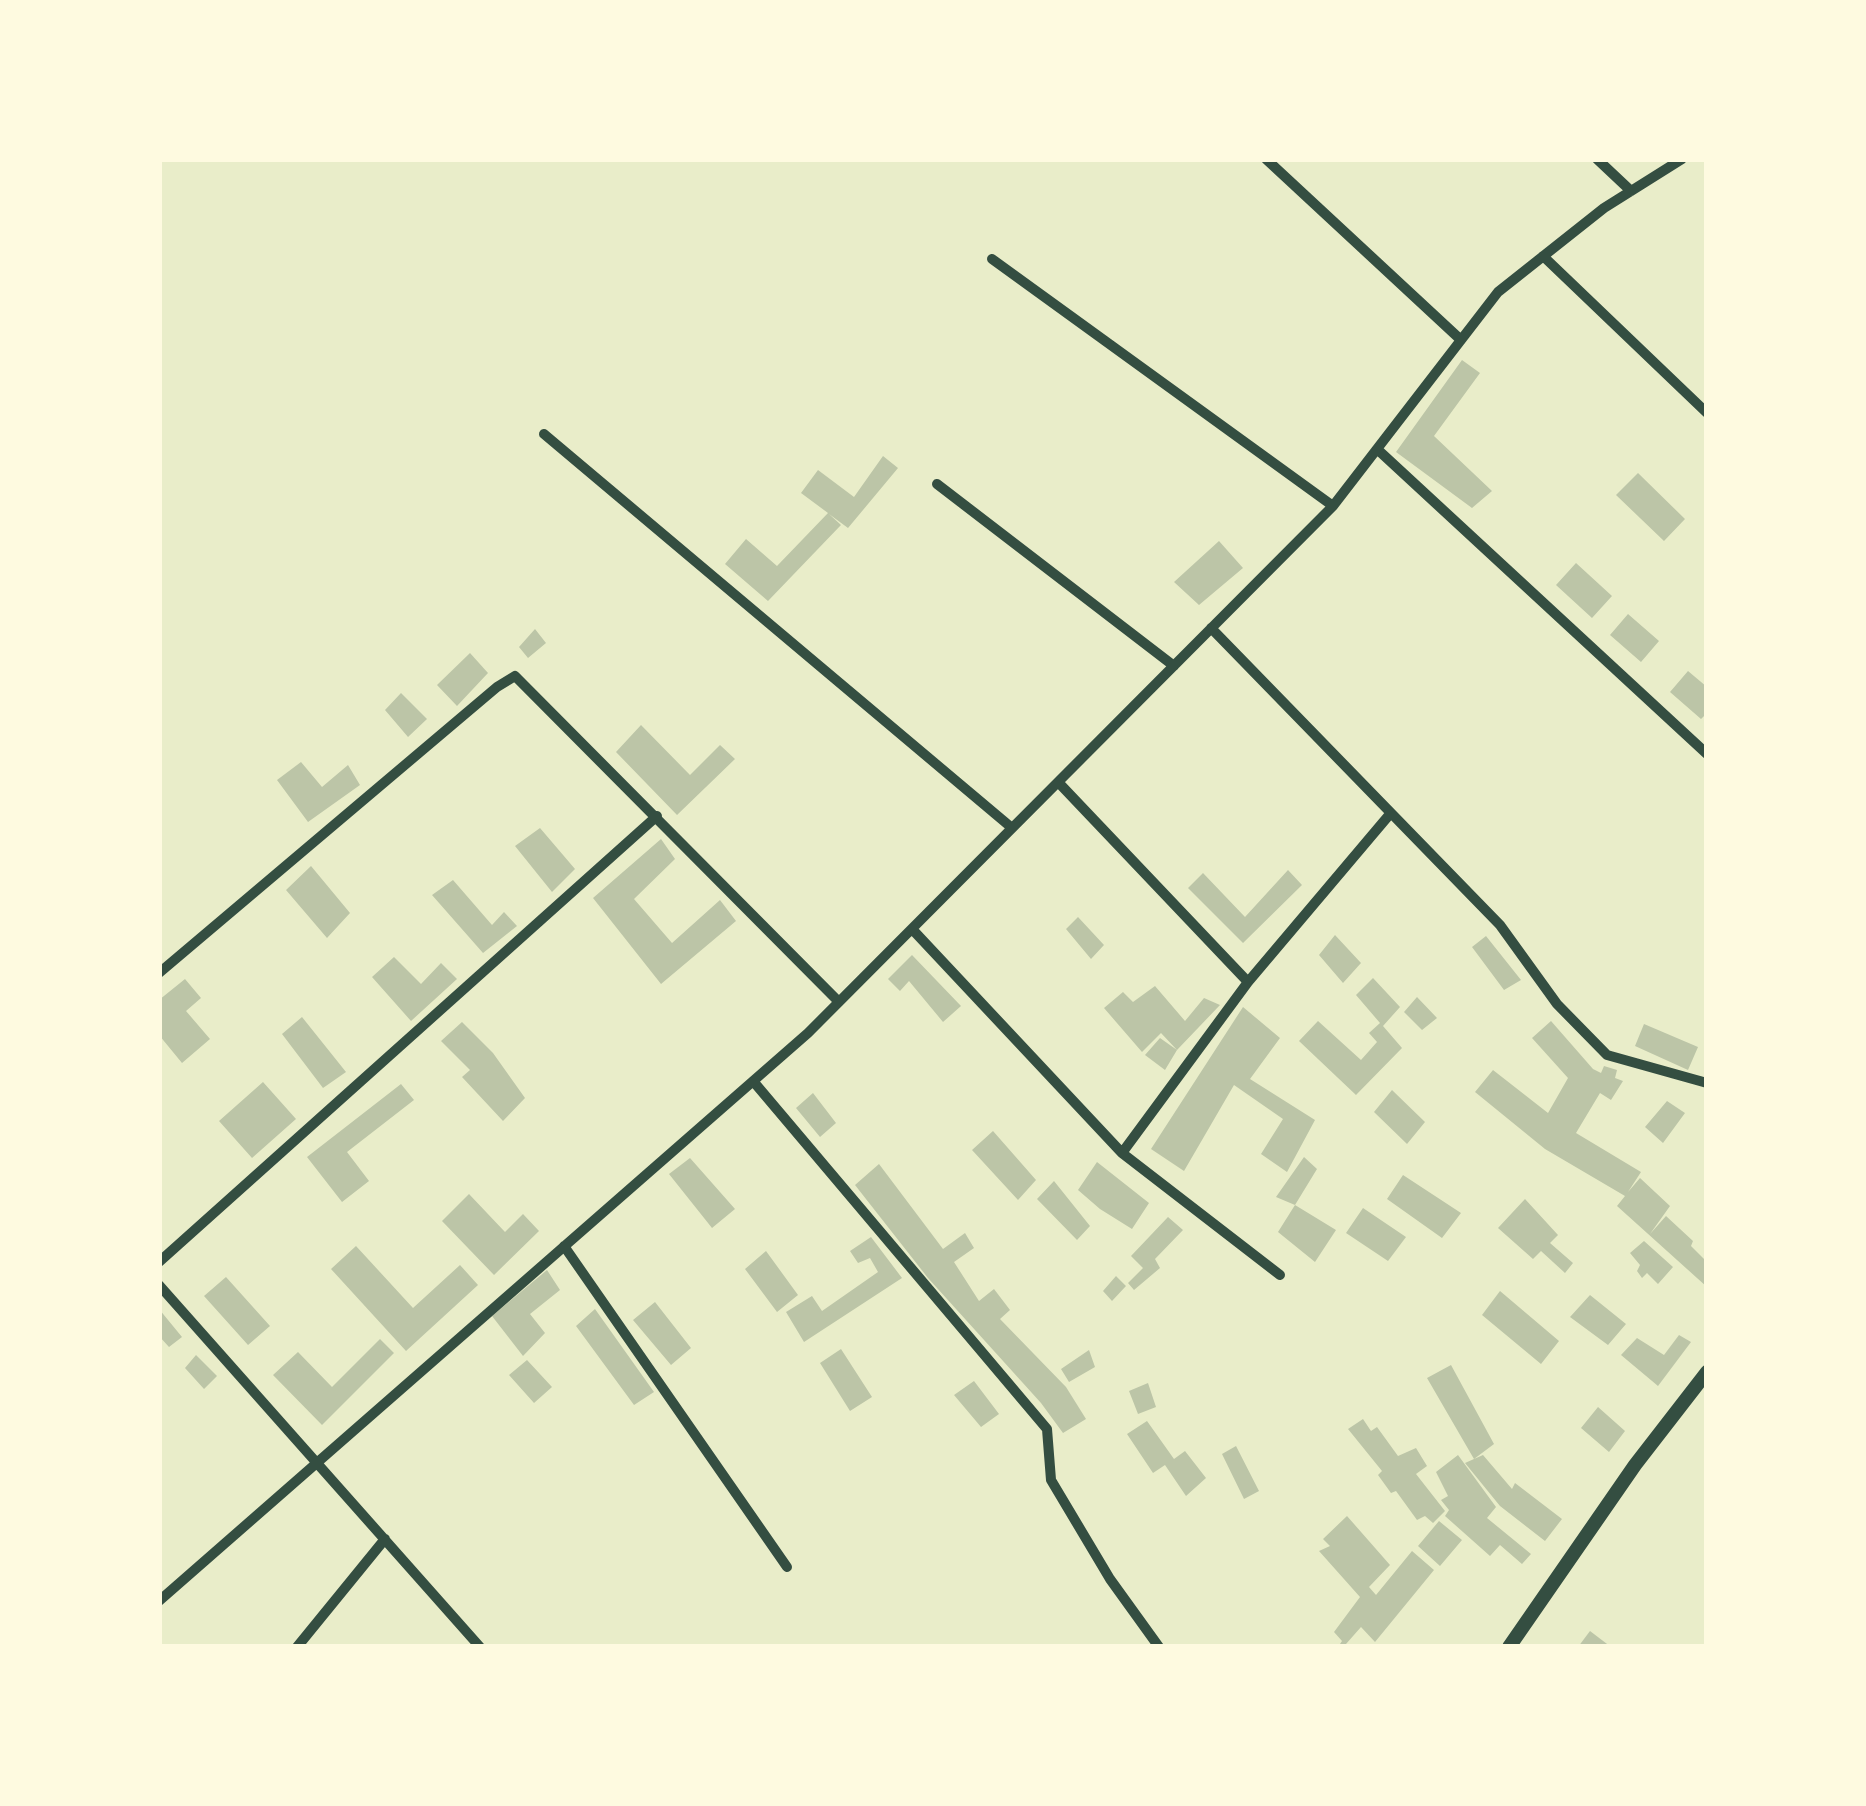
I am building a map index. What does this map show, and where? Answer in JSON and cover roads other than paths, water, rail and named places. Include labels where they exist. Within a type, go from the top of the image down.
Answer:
[{"type":"street","points":[[1266,159],[1461,340]]},
{"type":"street","points":[[1597,159],[1631,191]]},
{"type":"street","points":[[159,1600],[839,1002],[1333,506],[1498,292],[1631,191],[1682,159]]},
{"type":"street","points":[[1543,256],[1707,412]]},
{"type":"street","points":[[992,259],[1333,506]]},
{"type":"street","points":[[544,434],[1012,828]]},
{"type":"street","points":[[1377,449],[1707,754]]},
{"type":"street","points":[[937,484],[1174,666]]},
{"type":"street","points":[[1211,628],[1500,925],[1557,1004],[1607,1055],[1707,1083]]},
{"type":"street","points":[[159,974],[515,676],[839,1002]]},
{"type":"street","points":[[1058,782],[1248,982]]},
{"type":"street","points":[[1123,1153],[1248,982],[1390,814]]},
{"type":"street","points":[[159,1262],[657,816]]},
{"type":"street","points":[[912,929],[1123,1153],[1280,1275]]},
{"type":"street","points":[[753,1081],[1047,1430],[1052,1480],[1110,1579],[1159,1647]]},
{"type":"street","points":[[564,1246],[788,1567]]},
{"type":"street","points":[[159,1285],[480,1647]]},
{"type":"street","points":[[1509,1647],[1707,1372]]},
{"type":"street","points":[[297,1647],[385,1539]]}]
